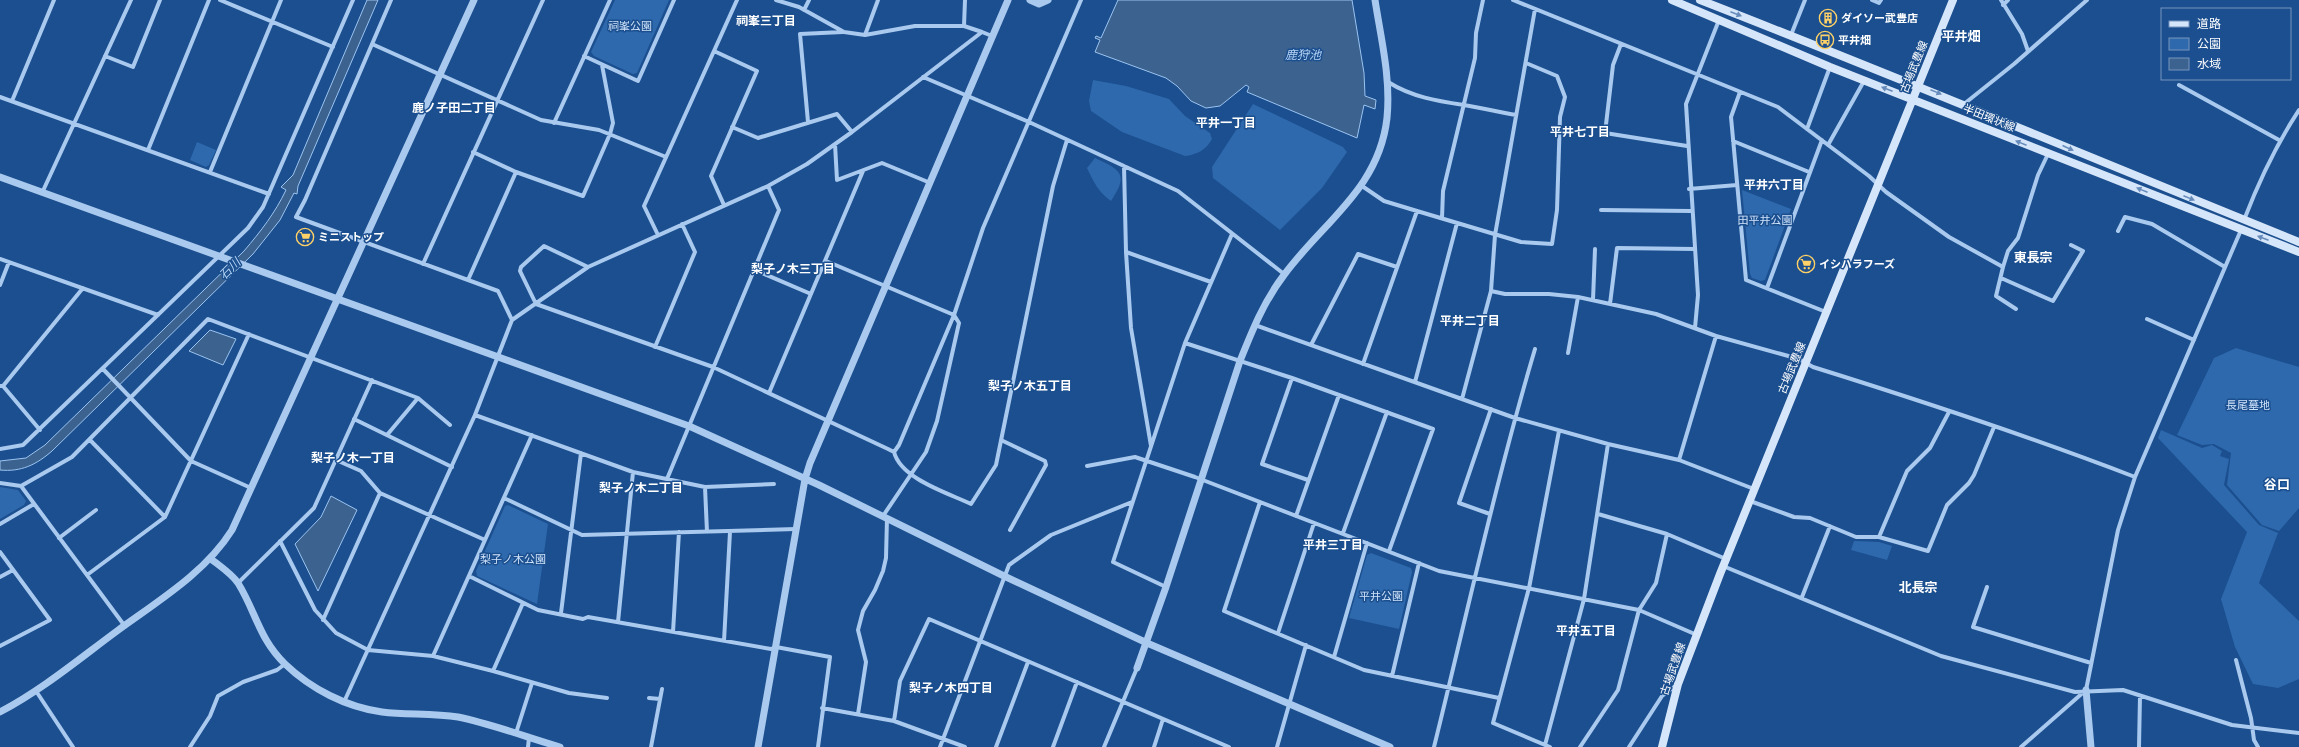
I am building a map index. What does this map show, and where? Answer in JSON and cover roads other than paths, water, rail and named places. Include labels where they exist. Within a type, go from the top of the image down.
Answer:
[{"type":"main road","name":"半田環状線","points":[[1672,0],[1864,81],[2299,252]]},
{"type":"main road","name":"半田環状線","points":[[1700,0],[1964,104],[2087,157],[2299,242]]},
{"type":"main road","name":"古場武豊線","points":[[1662,747],[1678,684],[1725,562],[1953,0]]},
{"type":"street","points":[[12,101],[54,0]]},
{"type":"street","points":[[42,193],[131,0]]},
{"type":"street","points":[[105,56],[133,67],[160,0]]},
{"type":"street","points":[[148,150],[209,0]]},
{"type":"street","points":[[220,0],[333,47]]},
{"type":"street","points":[[210,172],[281,0]]},
{"type":"street","points":[[0,449],[23,445],[40,430],[248,228],[263,207],[269,194],[353,0]]},
{"type":"street","points":[[391,0],[305,200],[296,217],[498,291],[512,320]]},
{"type":"street","points":[[0,712],[36,691],[211,559],[232,530],[474,0]]},
{"type":"street","points":[[423,264],[543,0]]},
{"type":"street","points":[[554,123],[610,0]]},
{"type":"street","points":[[584,56],[638,81],[674,0]]},
{"type":"street","points":[[658,235],[644,206],[737,0]]},
{"type":"street","points":[[776,0],[804,10],[819,20],[844,32]]},
{"type":"street","points":[[804,10],[809,0]]},
{"type":"street","points":[[865,34],[878,0]]},
{"type":"street","points":[[964,26],[965,0]]},
{"type":"street","points":[[758,747],[805,479],[928,182],[1008,0]]},
{"type":"street","points":[[1030,0],[1039,4],[1048,0]]},
{"type":"street","points":[[894,452],[899,445],[954,315],[983,228],[1081,0]]},
{"type":"street","points":[[1104,747],[1137,668],[1166,587],[1240,361],[1254,325],[1269,296],[1284,274],[1362,186],[1376,157],[1383,138],[1388,106],[1388,82],[1374,0]]},
{"type":"street","points":[[1442,218],[1443,191],[1475,58],[1476,33],[1483,0]]},
{"type":"street","points":[[1513,0],[1778,107],[1949,237],[2003,267]]},
{"type":"street","points":[[1791,36],[1805,0]]},
{"type":"street","points":[[1872,0],[1879,3],[1880,0]]},
{"type":"street","points":[[2001,0],[2022,34],[2028,51]]},
{"type":"street","points":[[2003,5],[2008,0]]},
{"type":"street","points":[[1964,104],[2087,0]]},
{"type":"street","points":[[1462,399],[1491,291],[1495,235],[1535,9]]},
{"type":"street","points":[[1695,328],[1698,304],[1687,146],[1686,104],[1720,19]]},
{"type":"street","points":[[808,122],[800,34],[844,32],[865,34],[909,26],[964,26],[992,36]]},
{"type":"street","points":[[344,702],[475,415],[512,320],[588,267],[768,186],[806,164],[852,132],[982,32]]},
{"type":"street","points":[[372,44],[541,120],[610,134],[666,157]]},
{"type":"street","points":[[1621,44],[1613,65],[1605,133],[1687,146]]},
{"type":"street","points":[[714,51],[758,71],[711,176],[724,205]]},
{"type":"street","points":[[1362,186],[1384,201],[1417,212],[1521,242],[1552,244],[1557,210],[1560,118],[1565,97],[1557,76],[1526,63]]},
{"type":"street","points":[[473,152],[516,172],[583,196],[610,134],[613,123],[602,64]]},
{"type":"street","points":[[1807,129],[1830,67]]},
{"type":"street","points":[[923,77],[1029,122],[1178,191],[1284,274]]},
{"type":"street","points":[[1828,145],[1864,81]]},
{"type":"street","points":[[1388,82],[1413,95],[1453,105],[1463,105],[1516,116]]},
{"type":"street","points":[[2179,85],[2279,140]]},
{"type":"street","points":[[1740,92],[1730,117],[1746,280],[1826,312]]},
{"type":"street","points":[[0,97],[269,194]]},
{"type":"street","points":[[2244,220],[2255,191],[2279,140],[2299,110]]},
{"type":"street","points":[[732,127],[758,138],[838,114],[852,132]]},
{"type":"street","points":[[588,267],[544,246],[521,267],[520,271],[536,304],[714,367],[894,452],[895,457],[911,476],[971,504],[996,465],[1053,186],[1067,140]]},
{"type":"street","points":[[1733,140],[1809,172]]},
{"type":"street","points":[[1767,288],[1822,140]]},
{"type":"street","points":[[835,144],[837,180],[882,163],[928,182]]},
{"type":"street","points":[[2016,309],[1996,296],[2008,251],[2018,238],[2038,176],[2048,154]]},
{"type":"street","points":[[1124,166],[1126,252],[1134,353],[1151,446]]},
{"type":"street","points":[[769,393],[863,171]]},
{"type":"street","points":[[468,280],[516,172]]},
{"type":"street","points":[[0,177],[689,426],[805,479],[1146,643],[1390,747]]},
{"type":"street","points":[[1690,189],[1737,185]]},
{"type":"street","points":[[667,479],[779,210],[768,186]]},
{"type":"street","points":[[1601,210],[1691,211]]},
{"type":"street","points":[[1363,364],[1417,212]]},
{"type":"street","points":[[2118,231],[2125,217],[2152,224],[2225,267]]},
{"type":"street","points":[[1414,382],[1457,223]]},
{"type":"street","points":[[655,347],[695,252],[682,224]]},
{"type":"street","points":[[2091,747],[2086,690],[2118,530],[2135,477],[2176,377],[2194,340],[2240,230]]},
{"type":"street","points":[[1166,587],[1113,562],[1185,343],[1232,234]]},
{"type":"street","points":[[2001,278],[2053,301],[2083,251],[2071,245]]},
{"type":"street","points":[[1610,304],[1617,248],[1695,249]]},
{"type":"street","points":[[1593,300],[1595,249]]},
{"type":"street","points":[[1126,252],[1210,282]]},
{"type":"street","points":[[1311,346],[1358,254],[1397,267]]},
{"type":"street","points":[[0,259],[158,315]]},
{"type":"street","points":[[826,261],[954,315],[959,323],[937,421],[926,452],[885,517],[886,558],[883,571],[876,590],[863,611],[858,630],[866,662],[858,714]]},
{"type":"street","points":[[0,285],[9,262]]},
{"type":"street","points":[[755,270],[811,294]]},
{"type":"street","points":[[40,430],[2,386],[83,288]]},
{"type":"street","points":[[1491,291],[1505,294],[1549,294],[1578,297],[1656,314],[1716,336],[1806,363],[1942,408],[1949,412],[2034,439],[2135,477]]},
{"type":"street","points":[[1568,353],[1578,297]]},
{"type":"street","points":[[0,483],[21,486],[72,457],[90,440],[128,395],[208,319],[311,356],[418,398],[450,425]]},
{"type":"street","points":[[2147,319],[2194,340]]},
{"type":"street","points":[[1254,325],[1515,418],[1608,444],[1679,460],[1754,490]]},
{"type":"street","points":[[87,575],[165,517],[249,334]]},
{"type":"street","points":[[1679,460],[1716,336]]},
{"type":"street","points":[[1185,343],[1292,378],[1433,429],[1389,551]]},
{"type":"street","points":[[1434,747],[1490,514],[1535,349]]},
{"type":"street","points":[[103,369],[191,460],[251,488]]},
{"type":"street","points":[[1292,378],[1262,464],[1308,480]]},
{"type":"street","points":[[238,583],[314,508],[372,380]]},
{"type":"street","points":[[1296,516],[1339,395]]},
{"type":"street","points":[[387,435],[418,398]]},
{"type":"street","points":[[1490,514],[1459,503],[1491,409]]},
{"type":"street","points":[[1343,533],[1387,412]]},
{"type":"street","points":[[1879,538],[1906,471],[1930,448],[1949,412]]},
{"type":"street","points":[[475,415],[634,472],[705,487],[774,484]]},
{"type":"street","points":[[354,419],[452,467]]},
{"type":"street","points":[[1750,500],[1794,517],[1810,518],[1856,537],[1879,538],[1928,551],[1947,505],[1969,483],[1974,475],[1994,427]]},
{"type":"street","points":[[1550,747],[1493,723],[1529,588],[1559,431]]},
{"type":"street","points":[[433,656],[532,435]]},
{"type":"street","points":[[90,440],[165,517]]},
{"type":"street","points":[[1001,440],[1045,461],[1046,466],[1010,530]]},
{"type":"street","points":[[1544,745],[1584,599],[1608,444]]},
{"type":"street","points":[[561,613],[581,453]]},
{"type":"street","points":[[1087,466],[1129,457],[1146,461],[1201,479],[1439,571],[1639,610],[1697,635]]},
{"type":"street","points":[[336,460],[361,471],[380,493],[485,540]]},
{"type":"street","points":[[618,622],[634,472]]},
{"type":"street","points":[[21,486],[124,625]]},
{"type":"street","points":[[705,487],[707,532]]},
{"type":"street","points":[[323,620],[380,493]]},
{"type":"street","points":[[504,498],[582,535],[595,536],[679,532],[796,530]]},
{"type":"street","points":[[940,747],[1009,565],[1013,560],[1026,555],[1052,535],[1132,502]]},
{"type":"street","points":[[1260,502],[1224,611],[1364,670],[1499,698]]},
{"type":"street","points":[[0,524],[34,504]]},
{"type":"street","points":[[59,538],[96,510]]},
{"type":"street","points":[[1598,514],[1667,534],[1802,597],[1941,656],[2075,692],[2086,690],[2123,690],[2209,719],[2253,728],[2299,733]]},
{"type":"street","points":[[1278,633],[1314,523]]},
{"type":"street","points":[[1802,597],[1830,526]]},
{"type":"street","points":[[673,632],[679,532]]},
{"type":"street","points":[[724,641],[730,532]]},
{"type":"street","points":[[1580,747],[1618,690],[1639,610],[1656,583],[1667,534]]},
{"type":"street","points":[[280,541],[315,610],[323,620],[336,634],[368,650],[433,656],[494,671],[569,693],[607,698]]},
{"type":"street","points":[[1334,657],[1367,543]]},
{"type":"street","points":[[0,552],[50,620],[0,646]]},
{"type":"street","points":[[211,559],[238,583],[259,629],[285,664],[310,684],[344,702],[382,712],[446,715],[560,747]]},
{"type":"street","points":[[1392,676],[1419,563]]},
{"type":"street","points":[[0,577],[13,570]]},
{"type":"street","points":[[468,576],[538,610],[561,613],[583,619],[588,617],[771,649],[776,647],[830,657],[818,747]]},
{"type":"street","points":[[1987,587],[1974,627],[2091,663]]},
{"type":"street","points":[[494,671],[523,603]]},
{"type":"street","points":[[894,721],[900,681],[929,619],[1164,719],[1221,745],[1229,747]]},
{"type":"street","points":[[1277,747],[1306,645]]},
{"type":"street","points":[[2236,660],[2258,747]]},
{"type":"street","points":[[996,747],[1028,662]]},
{"type":"street","points":[[190,747],[210,716],[218,696],[243,682],[277,670],[285,664]]},
{"type":"street","points":[[1053,747],[1077,682]]},
{"type":"street","points":[[516,734],[532,683]]},
{"type":"street","points":[[1629,747],[1662,696],[1678,684]]},
{"type":"street","points":[[651,747],[662,689]]},
{"type":"street","points":[[2021,747],[2086,690]]},
{"type":"street","points":[[36,691],[73,747]]},
{"type":"street","points":[[2139,747],[2140,696]]},
{"type":"street","points":[[649,698],[660,699]]},
{"type":"street","points":[[822,708],[894,721],[966,747]]},
{"type":"street","points":[[1154,747],[1164,719]]},
{"type":"street","points":[[528,747],[529,738]]},
{"type":"water","name":"石川","points":[[367,0],[378,0],[298,186],[297,194],[294,193],[280,220],[253,254],[52,451],[34,464],[21,469],[0,470],[0,461],[26,458],[45,445],[244,251],[256,236],[272,214],[286,190],[281,187],[293,175]]},
{"type":"water","name":"鹿狩池","points":[[1118,0],[1352,0],[1364,73],[1365,96],[1376,100],[1375,109],[1364,105],[1357,138],[1247,92],[1249,87],[1246,85],[1220,106],[1206,108],[1191,101],[1177,86],[1166,78],[1095,52],[1100,40],[1095,38],[1096,36],[1101,38]]},
{"type":"water","points":[[210,330],[236,339],[223,365],[189,351]]},
{"type":"water","points":[[331,496],[357,510],[318,591],[295,544],[321,517]]},
{"type":"place","name":"ダイソー武豊店","points":[[1828,18]]},
{"type":"place","name":"平井畑","points":[[1825,40]]},
{"type":"place","name":"ミニストップ","points":[[305,237]]},
{"type":"place","name":"イシハラフーズ","points":[[1806,264]]},
{"type":"district","name":"祠峯三丁目","points":[[766,21]]},
{"type":"district","name":"平井畑","points":[[1961,36]]},
{"type":"district","name":"鹿ノ子田二丁目","points":[[454,108]]},
{"type":"district","name":"平井一丁目","points":[[1226,123]]},
{"type":"district","name":"平井七丁目","points":[[1580,132]]},
{"type":"district","name":"平井六丁目","points":[[1774,185]]},
{"type":"district","name":"東長宗","points":[[2033,257]]},
{"type":"district","name":"梨子ノ木三丁目","points":[[793,269]]},
{"type":"district","name":"平井二丁目","points":[[1470,321]]},
{"type":"district","name":"梨子ノ木五丁目","points":[[1030,386]]},
{"type":"district","name":"梨子ノ木一丁目","points":[[353,458]]},
{"type":"district","name":"谷口","points":[[2277,484]]},
{"type":"district","name":"梨子ノ木二丁目","points":[[641,488]]},
{"type":"district","name":"平井三丁目","points":[[1333,545]]},
{"type":"district","name":"北長宗","points":[[1918,587]]},
{"type":"district","name":"平井五丁目","points":[[1586,631]]},
{"type":"district","name":"梨子ノ木四丁目","points":[[951,688]]},
{"type":"park label","name":"祠峯公園","points":[[630,26]]},
{"type":"park label","name":"田平井公園","points":[[1765,220]]},
{"type":"park label","name":"長尾墓地","points":[[2248,405]]},
{"type":"park label","name":"梨子ノ木公園","points":[[513,559]]},
{"type":"park label","name":"平井公園","points":[[1381,596]]}]
